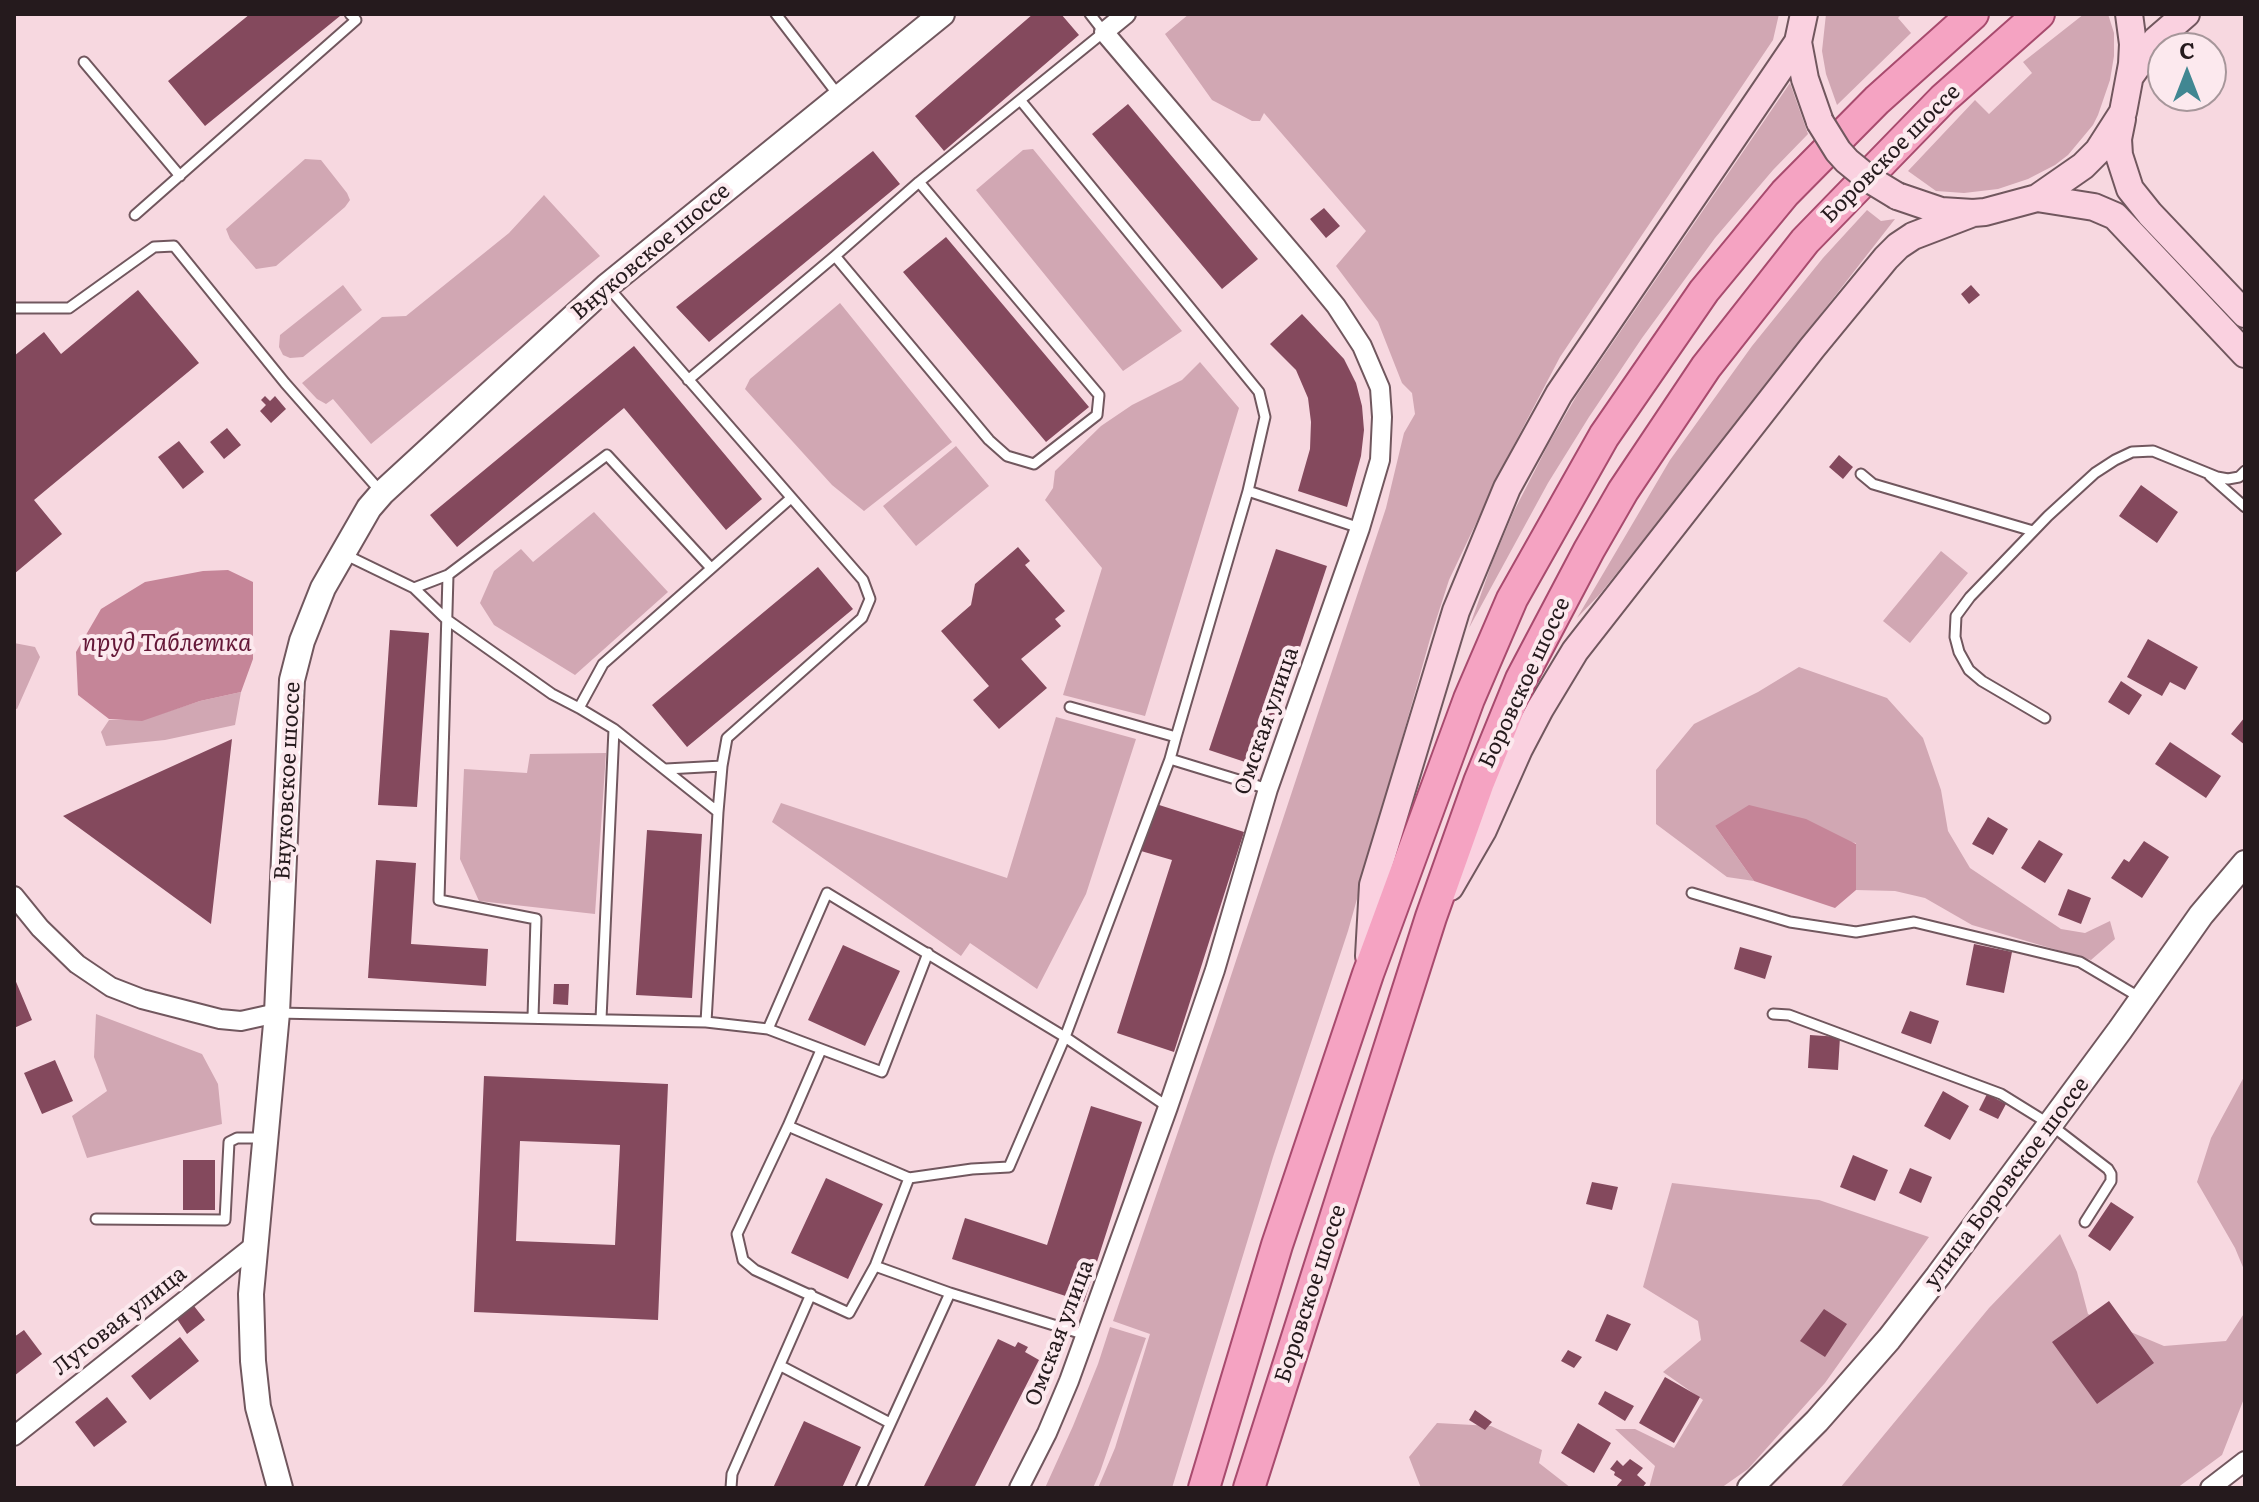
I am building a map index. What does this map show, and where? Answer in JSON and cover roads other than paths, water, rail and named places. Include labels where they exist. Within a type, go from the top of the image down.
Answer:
[{"type":"main road","points":[[1368,974],[1373,885],[1456,611],[1507,488],[1559,394],[1798,42],[1804,14]]},
{"type":"main road","name":"Боровское шоссе","points":[[1204,1488],[1277,1245],[1368,974],[1469,699],[1512,599],[1604,436],[1704,291],[1771,209],[1877,100],[1973,14]]},
{"type":"main road","name":"Боровское шоссе","points":[[1249,1488],[1431,917],[1479,782],[1521,679],[1608,517],[1698,379],[1792,256],[1820,223],[1943,99],[2039,14]]},
{"type":"main road","points":[[2129,14],[2133,44],[2131,75],[2118,139],[2119,155],[2130,189],[2245,314]]},
{"type":"main road","points":[[2131,75],[2156,40],[2186,14]]},
{"type":"main road","points":[[1798,42],[1805,79],[1820,122],[1847,161],[1897,196],[1941,211],[1973,213]]},
{"type":"main road","points":[[1431,917],[1475,847],[1519,749],[1575,651],[1886,258],[1913,236],[1973,213],[2037,198],[2083,166],[2098,151],[2123,112]]},
{"type":"main road","points":[[2037,198],[2094,207],[2115,216],[2245,354]]},
{"type":"street","name":"Внуковское шоссе","points":[[280,1488],[258,1407],[251,1294],[277,1013],[292,680],[308,623],[342,554],[369,508],[382,493],[607,286],[942,14]]},
{"type":"street","points":[[1104,32],[1126,14]]},
{"type":"street","name":"Омская улица","points":[[1019,1488],[1047,1433],[1086,1335],[1168,1107],[1215,970],[1268,789],[1360,528],[1380,460],[1380,388],[1362,346],[1336,306],[1304,267],[1104,32]]},
{"type":"street","name":"улица Боровское шоссе","points":[[1750,1488],[1817,1421],[1889,1339],[2051,1125],[2201,915],[2245,863]]},
{"type":"street","points":[[14,896],[40,928],[77,964],[111,987],[142,999],[220,1019],[241,1021],[277,1013]]},
{"type":"street","name":"Луговая улица","points":[[14,1436],[256,1244]]},
{"type":"street","points":[[2210,1488],[2245,1461]]},
{"type":"lane","points":[[135,215],[353,17],[366,14]]},
{"type":"lane","points":[[776,14],[839,96]]},
{"type":"lane","points":[[688,380],[919,182],[1104,32],[1090,14]]},
{"type":"lane","points":[[84,62],[180,176]]},
{"type":"lane","points":[[788,1126],[909,1178],[1009,1167],[1065,1037],[1170,759],[1248,491],[1265,417],[1259,392],[1021,101]]},
{"type":"lane","points":[[835,256],[980,429],[1007,456],[1034,464],[1097,415],[1099,395],[919,182]]},
{"type":"lane","points":[[14,308],[69,308],[154,247],[174,246],[285,383],[382,493]]},
{"type":"lane","points":[[607,286],[863,580],[870,599],[862,618],[727,738],[718,812],[706,1022]]},
{"type":"lane","points":[[2045,718],[1969,670],[1955,637],[1956,616],[1962,607],[2033,531],[2095,473],[2115,460],[2132,452],[2153,451],[2228,479],[2239,477],[2245,471]]},
{"type":"lane","points":[[414,588],[448,575],[607,455],[711,568]]},
{"type":"lane","points":[[2204,472],[2245,507]]},
{"type":"lane","points":[[1861,474],[1873,484],[2033,531]]},
{"type":"lane","points":[[1248,491],[1360,528]]},
{"type":"lane","points":[[579,708],[603,664],[791,498]]},
{"type":"lane","points":[[342,554],[414,588],[446,619],[552,694],[614,729],[718,812]]},
{"type":"lane","points":[[448,575],[439,900],[536,919],[533,1017]]},
{"type":"lane","points":[[1070,707],[1176,737]]},
{"type":"lane","points":[[601,1019],[614,729]]},
{"type":"lane","points":[[1170,759],[1268,789]]},
{"type":"lane","points":[[666,769],[722,766]]},
{"type":"lane","points":[[768,1029],[827,893],[1065,1037],[1168,1107]]},
{"type":"lane","points":[[1692,893],[1790,922],[1856,932],[1914,922],[2080,962],[2142,999]]},
{"type":"lane","points":[[277,1013],[706,1022],[768,1029],[882,1072],[928,953]]},
{"type":"lane","points":[[1773,1014],[1789,1015],[2001,1094],[2051,1125],[2111,1174],[2111,1181],[2085,1222]]},
{"type":"lane","points":[[821,1050],[737,1234],[743,1260],[755,1270],[849,1313],[875,1266],[909,1178]]},
{"type":"lane","points":[[96,1219],[225,1220],[229,1142],[237,1138],[265,1138]]},
{"type":"lane","points":[[875,1266],[1086,1335]]},
{"type":"lane","points":[[861,1488],[950,1293]]},
{"type":"lane","points":[[731,1488],[732,1474],[811,1294]]},
{"type":"lane","points":[[781,1366],[890,1423]]},
{"type":"water","name":"пруд Таблетка","points":[[228,570],[253,582],[253,659],[241,692],[200,701],[142,721],[109,719],[78,695],[76,652],[101,609],[145,582],[203,571]]},
{"type":"water","points":[[1749,805],[1806,819],[1856,844],[1856,890],[1835,908],[1754,881],[1715,826]]}]
